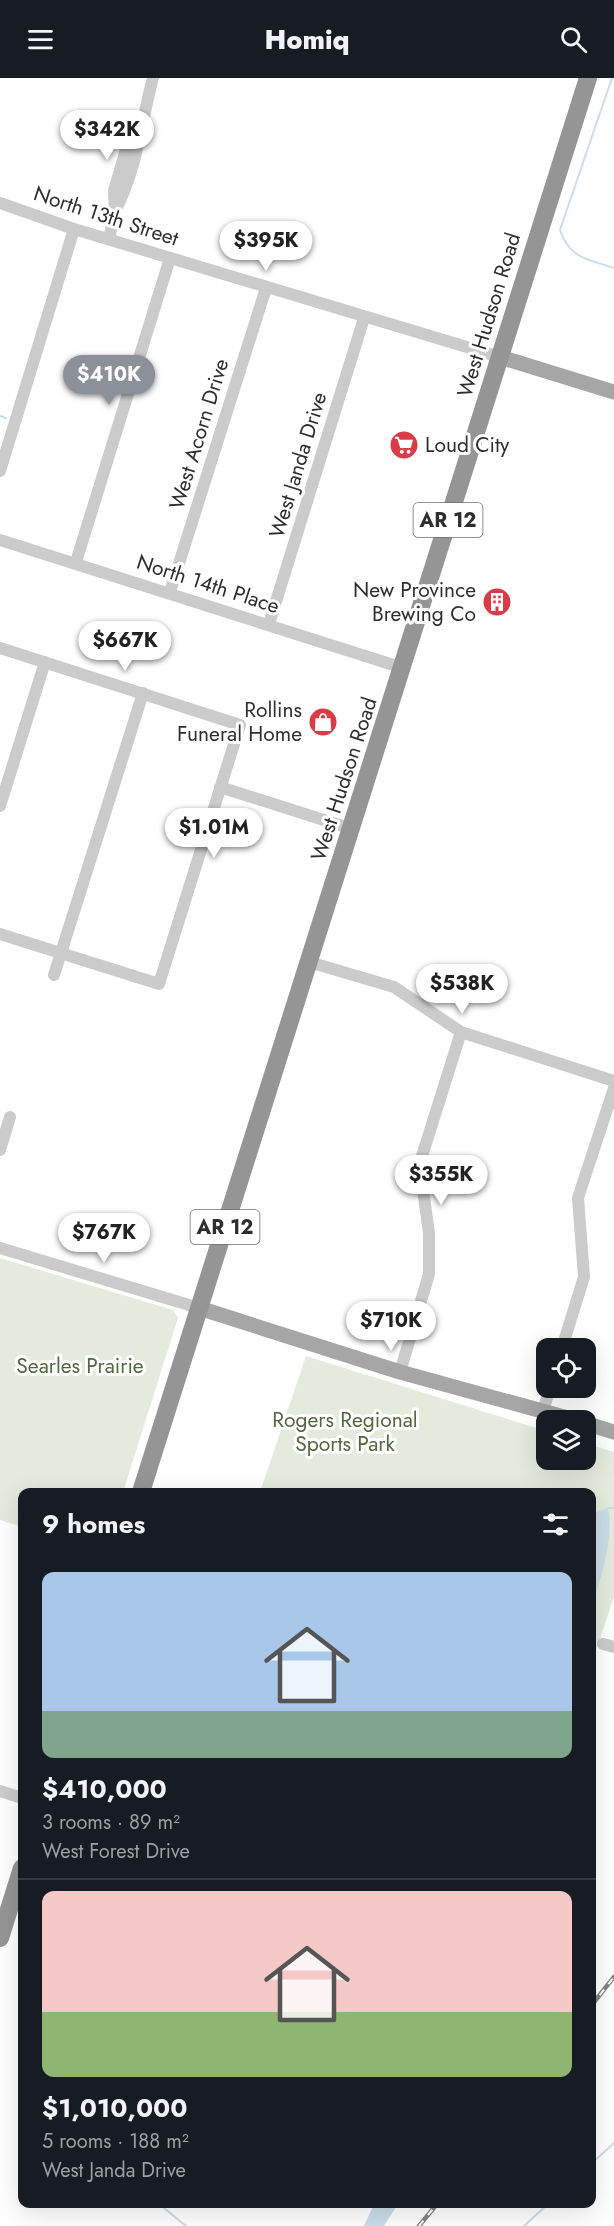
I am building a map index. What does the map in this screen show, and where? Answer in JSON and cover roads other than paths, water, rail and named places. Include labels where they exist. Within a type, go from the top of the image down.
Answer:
[{"type":"highway","name":"West Hudson Road","points":[[142,1488],[588,78]]},
{"type":"highway","points":[[0,1938],[18,1881]]},
{"type":"main road","name":"North 13th Street","points":[[500,357],[614,392]]},
{"type":"main road","points":[[199,1308],[400,1372],[539,1410]]},
{"type":"main road","points":[[596,1426],[614,1432]]},
{"type":"street","points":[[109,239],[115,211],[124,195],[137,152],[141,120],[153,78]]},
{"type":"street","name":"North 13th Street","points":[[0,203],[75,229],[266,288],[500,357]]},
{"type":"street","points":[[0,471],[75,229]]},
{"type":"street","points":[[76,562],[170,258]]},
{"type":"street","name":"West Acorn Drive","points":[[170,592],[266,288]]},
{"type":"street","name":"West Janda Drive","points":[[269,624],[364,318]]},
{"type":"street","name":"North 14th Place","points":[[0,540],[76,562],[403,668]]},
{"type":"street","points":[[0,648],[240,725],[159,984],[0,934]]},
{"type":"street","points":[[0,806],[45,662]]},
{"type":"street","points":[[54,975],[143,693]]},
{"type":"street","points":[[220,787],[352,828]]},
{"type":"street","points":[[309,962],[394,987],[461,1032],[614,1081]]},
{"type":"street","points":[[400,1372],[429,1274],[429,1233],[422,1183],[422,1156],[461,1032]]},
{"type":"street","points":[[565,1338],[584,1276],[578,1198],[614,1088]]},
{"type":"street","points":[[0,1150],[10,1117]]},
{"type":"street","points":[[0,1248],[199,1308]]},
{"type":"street","points":[[0,1791],[18,1797]]},
{"type":"water","points":[[608,1508],[609,1533],[608,1546],[596,1592],[596,1512]]},
{"type":"water","points":[[372,2208],[395,2208],[384,2226],[364,2226]]},
{"type":"waterway","points":[[612,78],[560,230],[564,240],[574,252],[588,260],[614,268]]},
{"type":"waterway","points":[[0,416],[6,418]]},
{"type":"waterway","points":[[607,1511],[608,1508],[614,1508]]},
{"type":"waterway","points":[[596,2159],[614,2143]]},
{"type":"waterway","points":[[164,2208],[186,2226]]},
{"type":"waterway","points":[[524,2226],[544,2208]]},
{"type":"railway","points":[[596,2000],[614,1977]]},
{"type":"railway","points":[[419,2226],[434,2208]]},
{"type":"place","name":"Loud City","points":[[404,445]]},
{"type":"place","name":"New Province Brewing Co","points":[[497,602]]},
{"type":"place","name":"Rollins Funeral Home","points":[[323,722]]},
{"type":"park label","name":"Searles Prairie","points":[[80,1366]]},
{"type":"park label","name":"Rogers Regional Sports Park","points":[[345,1432]]}]
